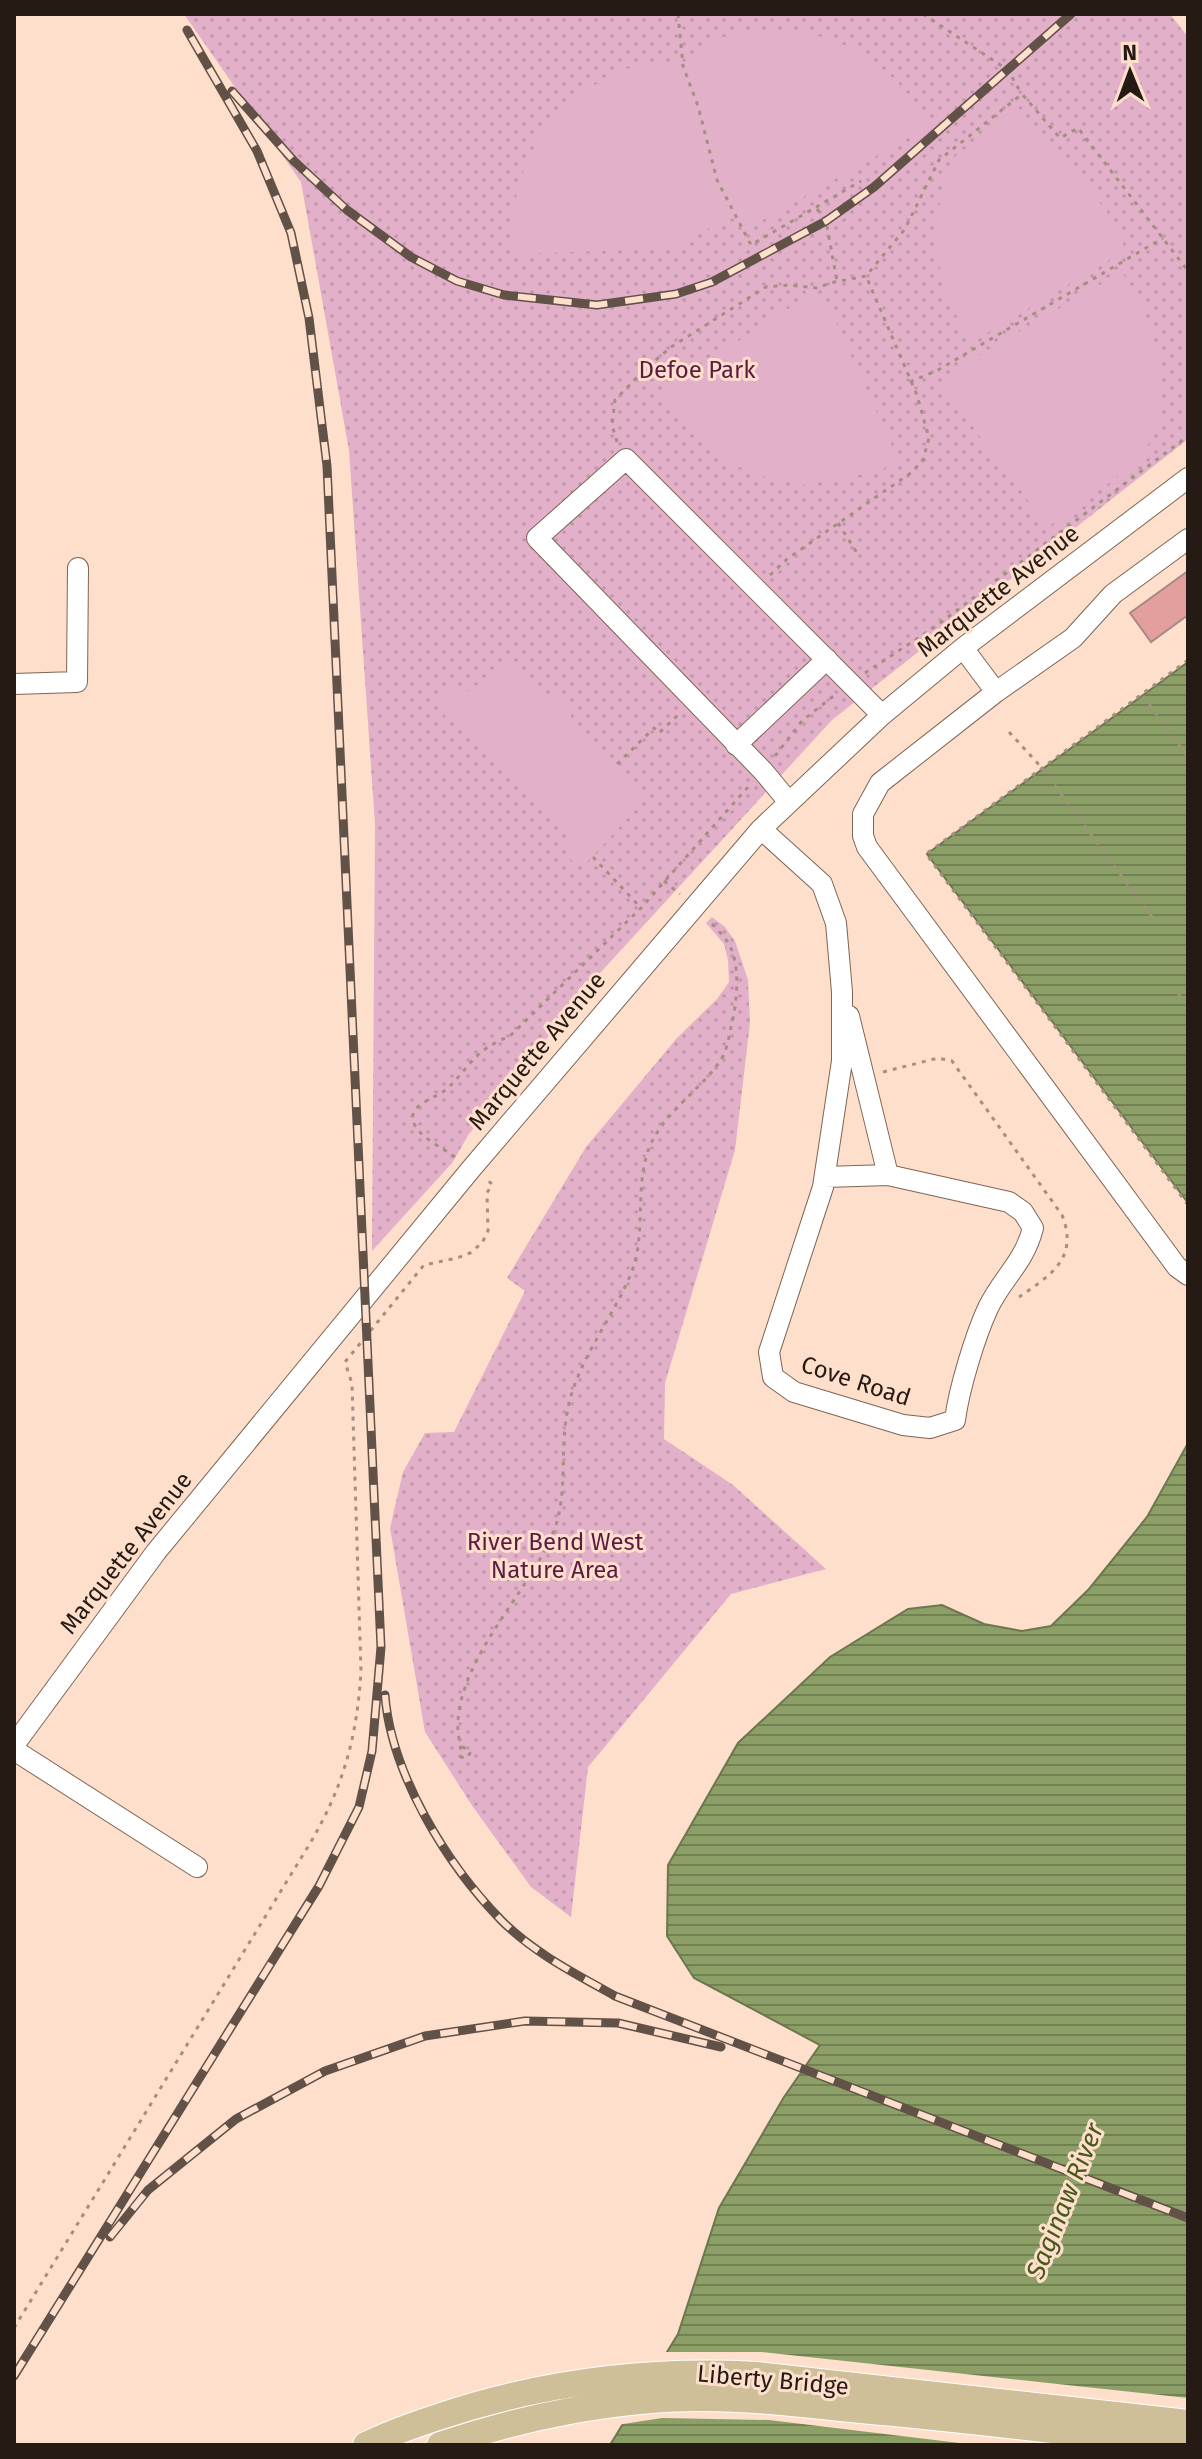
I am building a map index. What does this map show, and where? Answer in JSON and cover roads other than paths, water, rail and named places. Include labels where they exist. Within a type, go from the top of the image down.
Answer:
[{"type":"main road","name":"Liberty Bridge","points":[[366,2445],[383,2436],[459,2410],[513,2396],[646,2374],[757,2375],[1188,2423]]},
{"type":"main road","name":"Liberty Bridge","points":[[440,2445],[492,2428],[585,2409],[702,2398],[892,2412],[1176,2445]]},
{"type":"street","points":[[788,801],[763,771],[537,538],[626,459],[882,715]]},
{"type":"street","name":"Marquette Avenue","points":[[14,1748],[156,1552],[471,1169],[761,829],[882,715],[963,648],[1188,478]]},
{"type":"street","points":[[1188,539],[1113,594],[1073,638],[996,692],[880,783],[863,814],[863,836],[867,847],[1177,1267],[1188,1275]]},
{"type":"street","points":[[20,684],[77,682],[78,568]]},
{"type":"street","points":[[963,648],[996,692]]},
{"type":"street","points":[[736,745],[827,659]]},
{"type":"street","name":"Cove Road","points":[[761,829],[822,884],[836,923],[842,992],[842,1061],[825,1177],[769,1352],[773,1377],[794,1392],[903,1425],[930,1428],[955,1420],[958,1396],[989,1307],[1028,1249],[1033,1228],[1023,1212],[1009,1202],[888,1175],[825,1177]]},
{"type":"street","name":"Cove Road","points":[[842,992],[866,1076],[888,1175]]},
{"type":"street","points":[[14,1748],[197,1867]]},
{"type":"water","points":[[1188,662],[1188,1203],[927,854]]},
{"type":"water","name":"Saginaw River","points":[[1188,1443],[1188,2445],[610,2445],[678,2334],[719,2208],[784,2097],[820,2045],[694,1978],[667,1936],[668,1865],[738,1743],[830,1657],[908,1609],[942,1605],[984,1624],[1022,1631],[1051,1626],[1089,1589],[1147,1517]]},
{"type":"railway","points":[[232,91],[294,161],[347,210],[411,257],[457,281],[504,295],[597,305],[676,294],[712,282],[826,221],[874,187],[1071,14]]},
{"type":"railway","points":[[14,2376],[319,1886],[359,1807],[372,1751],[381,1647],[327,466],[309,318],[291,233],[257,151],[187,30]]},
{"type":"railway","points":[[385,1695],[398,1756],[425,1817],[442,1846],[502,1921],[542,1953],[615,1996],[1188,2218]]},
{"type":"railway","points":[[110,2237],[148,2190],[236,2119],[325,2071],[425,2036],[525,2021],[618,2023],[721,2047]]},
{"type":"park label","name":"Defoe Park","points":[[697,370]]},
{"type":"park label","name":"River Bend West Nature Area","points":[[555,1556]]}]
